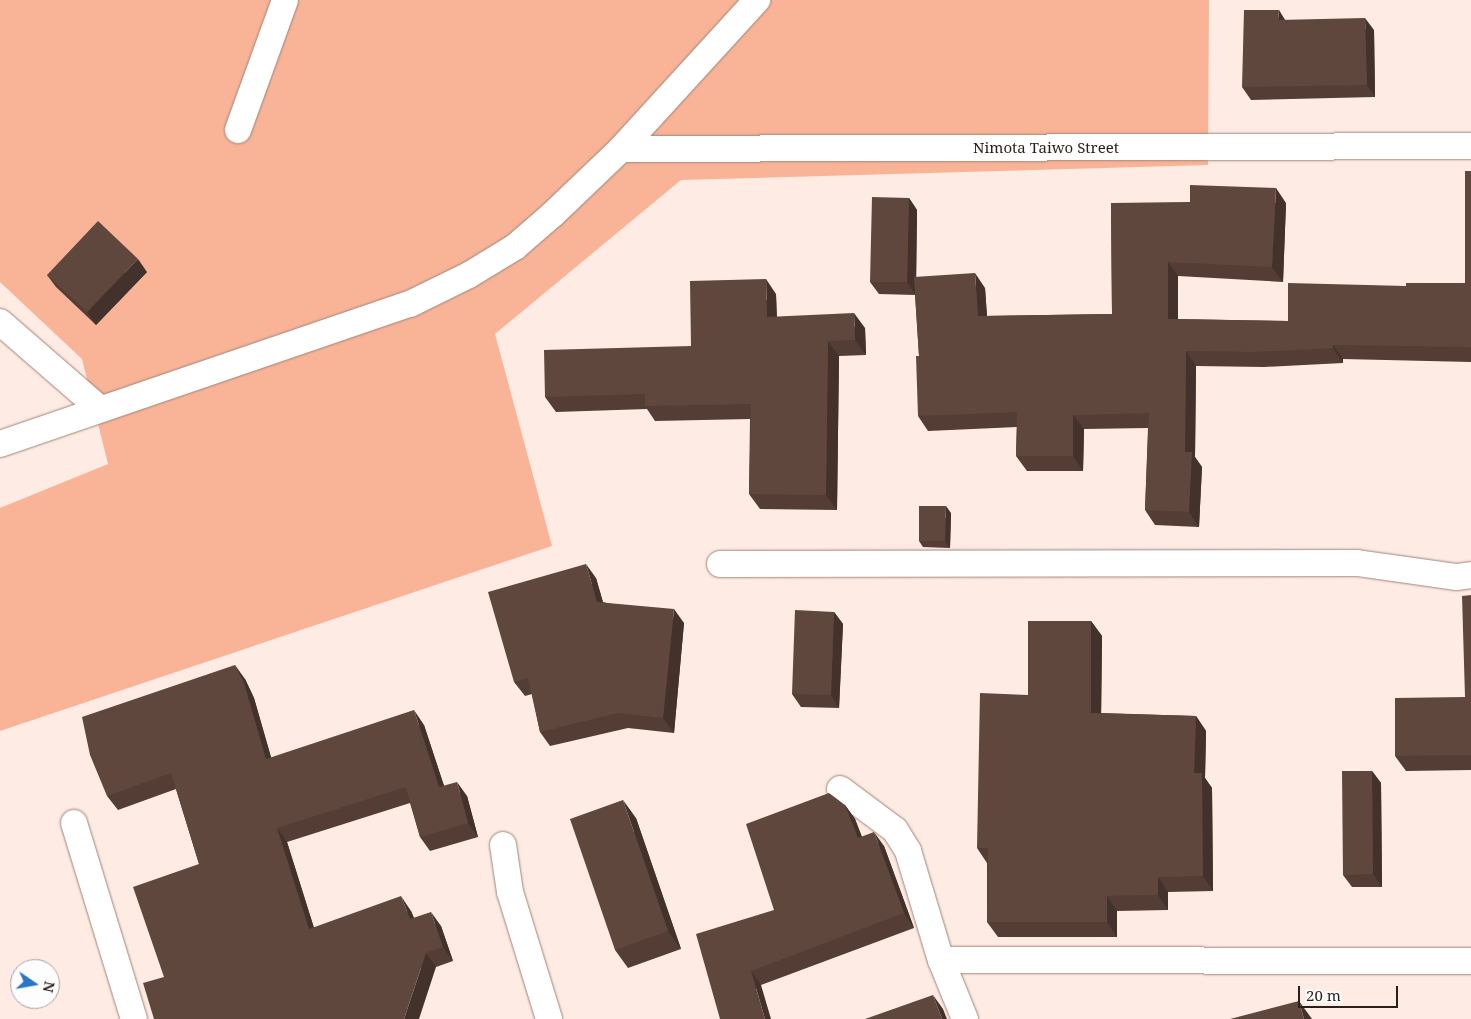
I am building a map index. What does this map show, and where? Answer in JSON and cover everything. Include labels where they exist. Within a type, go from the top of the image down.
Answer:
[{"type":"street","points":[[238,130],[284,0]]},
{"type":"street","points":[[0,444],[410,304],[469,275],[515,247],[621,149],[757,0]]},
{"type":"street","name":"Nimota Taiwo Street","points":[[621,149],[1471,146]]},
{"type":"street","points":[[0,322],[100,409]]},
{"type":"street","points":[[720,564],[1357,563],[1457,577],[1471,575]]},
{"type":"street","points":[[840,790],[895,830],[908,851],[941,960],[965,1019]]},
{"type":"street","points":[[74,823],[134,1019]]},
{"type":"street","points":[[503,845],[510,892],[549,1019]]},
{"type":"street","points":[[941,960],[1471,961]]},
{"type":"shaded area","points":[[0,0],[1209,0],[1208,165],[681,180],[495,334],[552,546],[0,731],[0,508],[108,464],[82,359],[0,282]]},
{"type":"building","points":[[1244,10],[1279,10],[1278,20],[1365,18],[1367,85],[1242,87]]},
{"type":"building","points":[[1465,171],[1471,171],[1471,347],[1333,345],[1333,348],[1254,352],[1186,351],[1185,452],[1192,452],[1189,512],[1145,510],[1149,413],[1073,415],[1073,456],[1016,456],[1017,412],[918,416],[916,356],[919,356],[914,277],[975,273],[978,316],[1112,314],[1111,203],[1190,202],[1190,185],[1276,188],[1272,267],[1168,262],[1168,319],[1288,321],[1288,283],[1406,286],[1406,283],[1465,283]]},
{"type":"building","points":[[872,197],[909,198],[907,282],[870,282]]},
{"type":"building","points":[[98,221],[138,259],[87,312],[47,275]]},
{"type":"building","points":[[766,279],[767,317],[854,313],[855,340],[828,341],[826,495],[749,494],[751,404],[645,406],[645,394],[545,397],[544,350],[691,346],[690,281]]},
{"type":"building","points":[[919,506],[946,506],[945,541],[919,541]]},
{"type":"building","points":[[586,564],[597,602],[674,609],[663,718],[618,713],[540,732],[528,678],[514,682],[488,592]]},
{"type":"building","points":[[1471,595],[1471,755],[1395,756],[1395,698],[1465,697],[1462,596]]},
{"type":"building","points":[[795,610],[834,612],[831,695],[792,694]]},
{"type":"building","points":[[1028,621],[1091,621],[1091,713],[1196,716],[1194,773],[1202,773],[1203,876],[1158,877],[1158,895],[1107,896],[1107,922],[987,922],[988,848],[977,848],[980,693],[1028,695]]},
{"type":"building","points":[[235,665],[244,683],[266,759],[414,710],[439,787],[457,782],[468,823],[420,837],[406,787],[277,828],[309,929],[401,896],[410,919],[431,912],[443,947],[426,953],[404,1019],[154,1019],[143,983],[164,977],[133,887],[199,864],[171,773],[107,796],[90,755],[82,717]]},
{"type":"building","points":[[1342,771],[1372,771],[1373,874],[1343,875]]},
{"type":"building","points":[[829,793],[845,805],[858,838],[874,832],[904,913],[751,971],[765,1019],[720,1019],[696,934],[774,910],[746,824]]},
{"type":"building","points":[[623,800],[668,931],[615,950],[570,819]]},
{"type":"building","points":[[933,995],[942,1019],[865,1019]]},
{"type":"building","points":[[1299,1001],[1304,1019],[1230,1019]]}]
